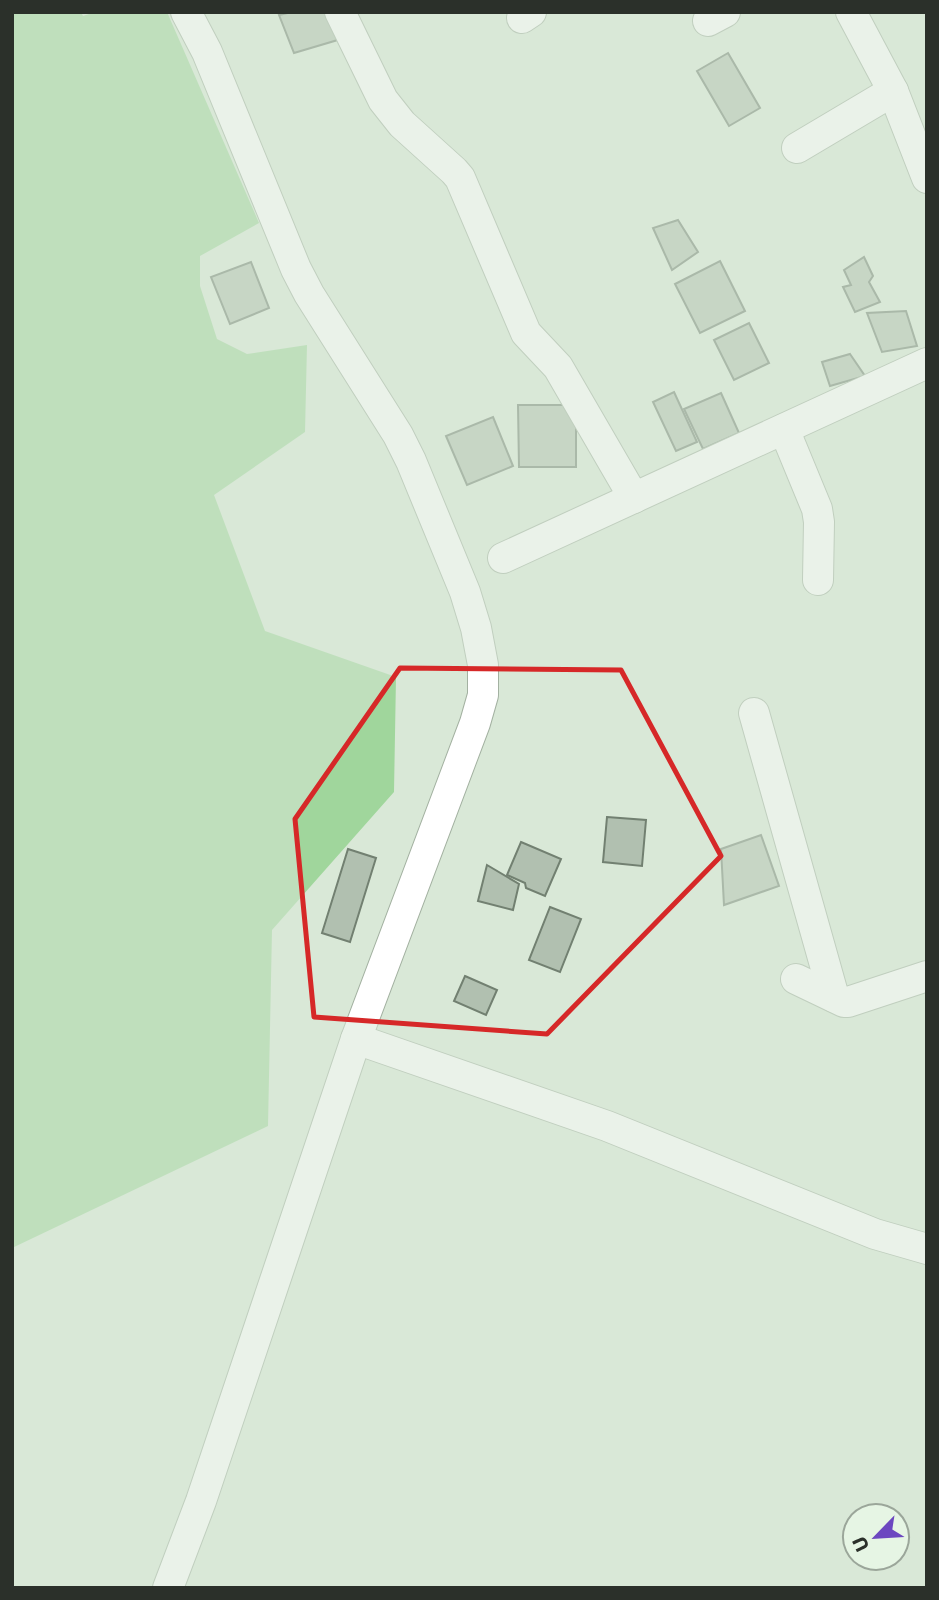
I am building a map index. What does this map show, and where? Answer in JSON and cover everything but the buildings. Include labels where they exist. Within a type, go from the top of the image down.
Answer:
[{"type":"street","points":[[168,1588],[201,1501],[356,1038],[475,723],[483,695],[482,665],[476,628],[465,592],[411,461],[391,423],[296,269],[207,52],[186,12]]},
{"type":"street","points":[[340,12],[391,112],[460,178],[526,333],[558,367],[634,498]]},
{"type":"street","points":[[852,12],[893,91],[927,178]]},
{"type":"street","points":[[797,148],[893,91]]},
{"type":"street","points":[[503,558],[927,363]]},
{"type":"street","points":[[784,429],[817,509],[818,580]]},
{"type":"street","points":[[754,713],[834,997]]},
{"type":"street","points":[[796,979],[844,1002],[927,976]]},
{"type":"street","points":[[356,1038],[607,1126],[875,1234],[927,1249]]},
{"type":"highlighted area","points":[[400,668],[621,670],[721,856],[547,1034],[314,1017],[295,819]]},
{"type":"green space","points":[[12,12],[81,12],[83,16],[95,12],[167,12],[259,223],[200,256],[200,286],[217,339],[247,354],[307,345],[305,432],[214,495],[265,631],[396,677],[394,792],[272,930],[268,1126],[12,1248]]}]
